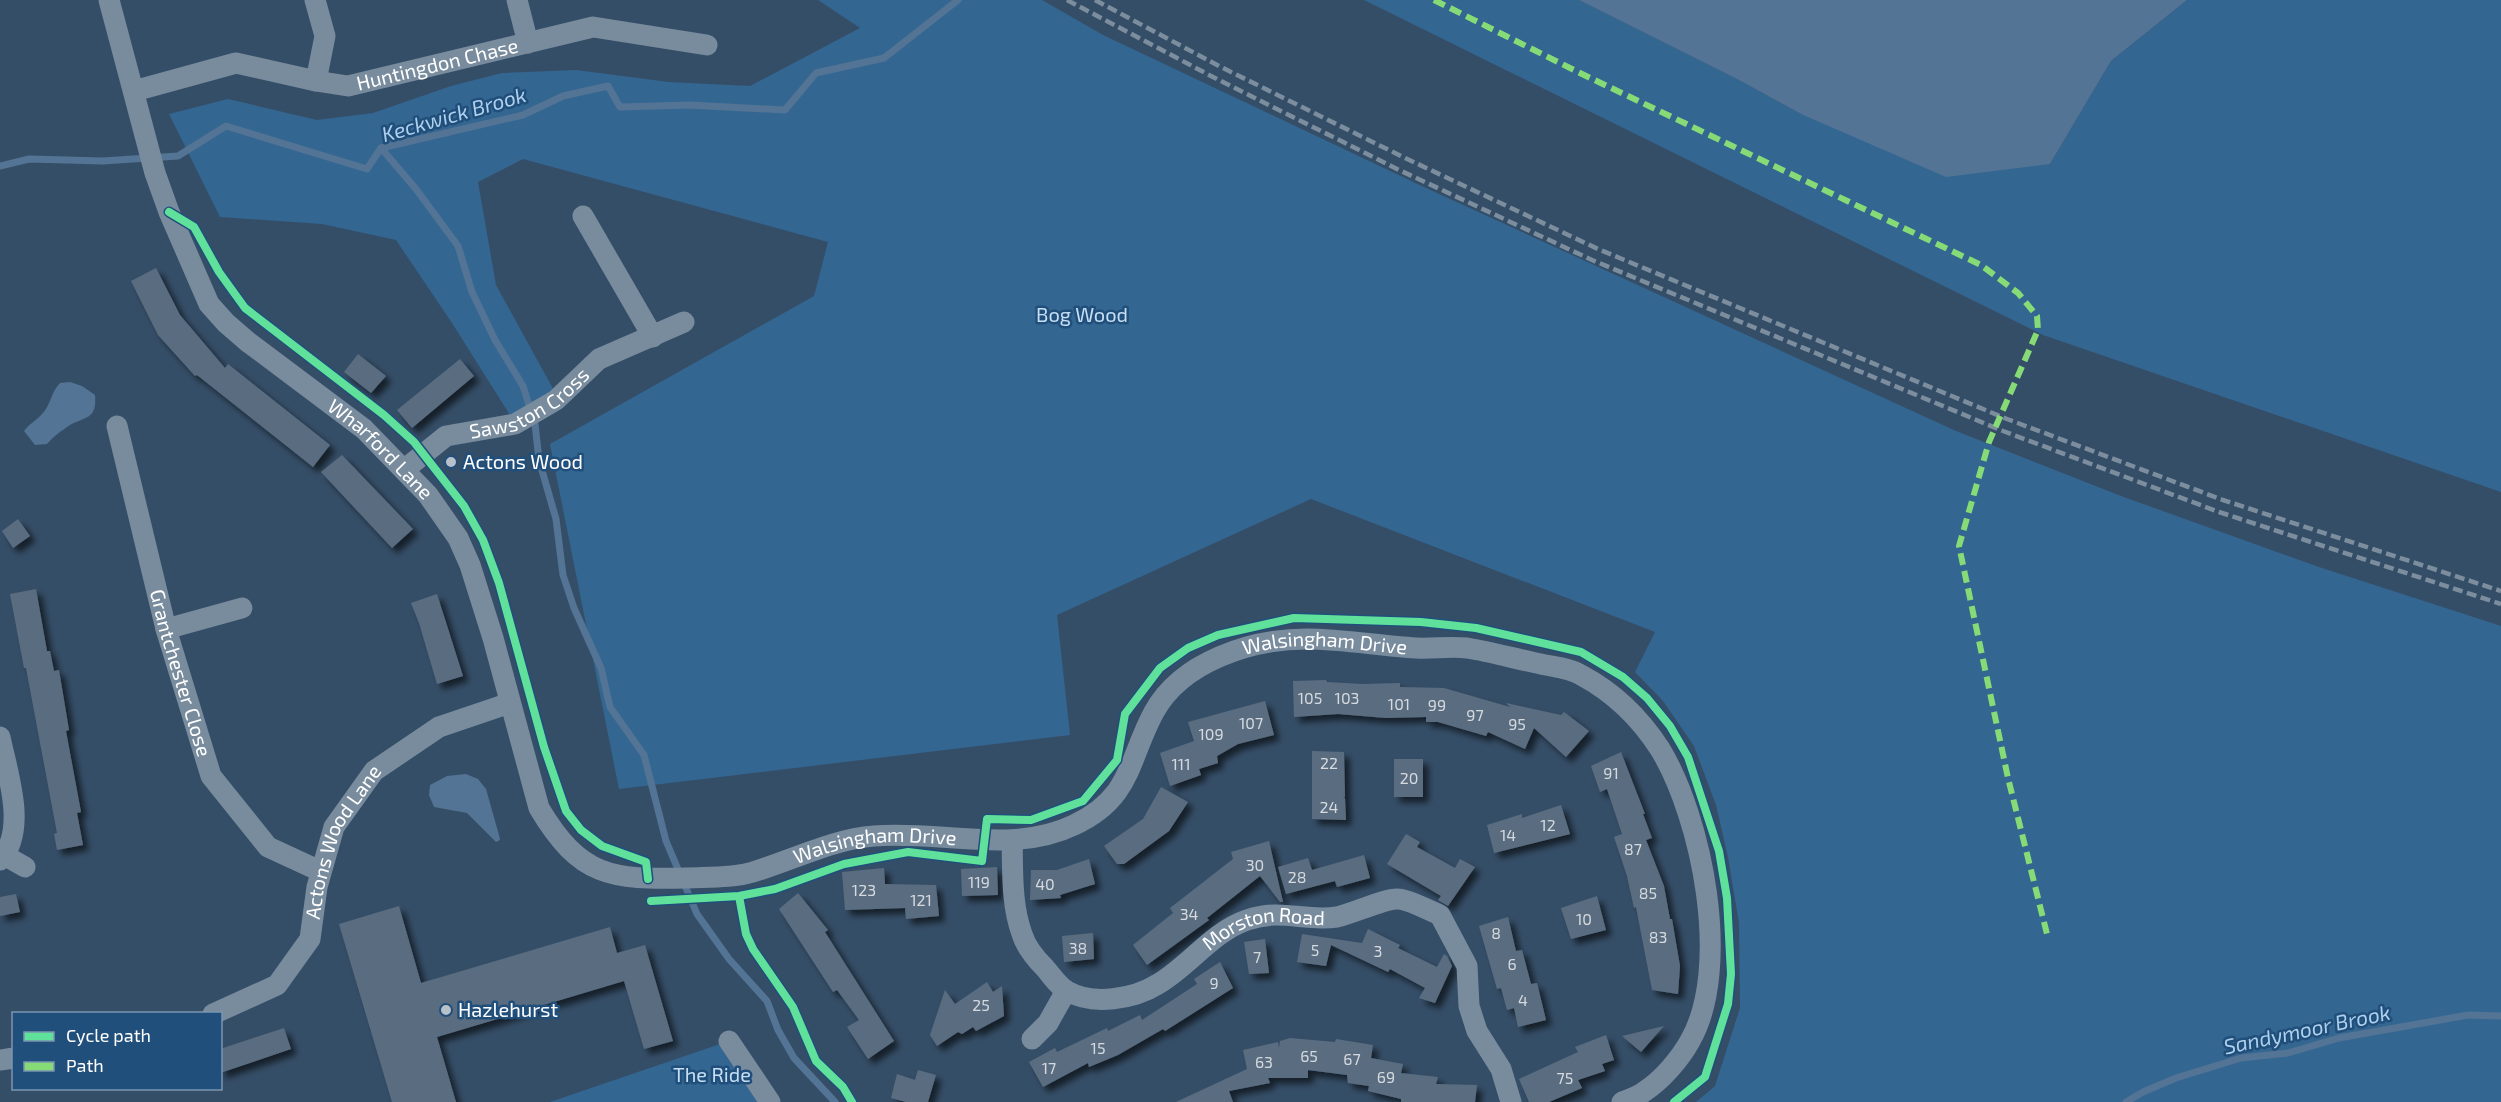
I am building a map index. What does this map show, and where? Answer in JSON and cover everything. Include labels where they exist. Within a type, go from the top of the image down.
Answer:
[{"type":"street","name":"Wharford Lane","points":[[109,0],[155,173],[169,212],[209,304],[248,342],[364,429],[405,469],[445,516],[470,564],[539,808],[554,833],[580,859],[597,871],[626,878],[654,879]]},
{"type":"street","points":[[315,0],[325,36],[316,81]]},
{"type":"street","points":[[517,0],[528,43]]},
{"type":"street","name":"Huntingdon Chase","points":[[134,91],[237,63],[348,86],[592,27],[707,45]]},
{"type":"street","points":[[583,216],[654,337]]},
{"type":"street","name":"Sawston Cross","points":[[405,469],[446,436],[515,424],[556,400],[599,359],[684,322]]},
{"type":"street","name":"Grantchester Close","points":[[117,426],[166,629],[211,776],[268,847],[320,871]]},
{"type":"street","points":[[166,629],[242,608]]},
{"type":"street","name":"Walsingham Drive","points":[[654,879],[748,874],[824,847],[868,836],[903,834],[1012,840],[1052,834],[1075,825],[1097,812],[1116,794],[1132,768],[1156,708],[1181,679],[1210,662],[1242,649],[1272,642],[1307,639],[1421,648],[1464,648],[1577,672],[1612,694],[1640,722],[1668,765],[1690,821],[1703,873],[1710,930],[1708,991],[1691,1039],[1673,1064],[1646,1091],[1622,1102]]},
{"type":"street","name":"Actons Wood Lane","points":[[217,1012],[277,985],[310,939],[320,871],[334,827],[374,771],[439,727],[510,704]]},
{"type":"street","points":[[0,737],[14,811],[11,842],[2,857],[25,867]]},
{"type":"street","points":[[1012,840],[1014,902],[1022,936],[1037,959],[1066,991],[1048,1023],[1032,1039]]},
{"type":"street","name":"Morston Road","points":[[1066,991],[1092,998],[1119,999],[1159,984],[1225,931],[1245,921],[1268,915],[1288,914],[1318,918],[1338,916],[1398,898],[1440,915],[1444,922],[1467,966],[1469,1006],[1477,1031],[1500,1069],[1511,1102]]},
{"type":"street","points":[[729,1041],[770,1102]]},
{"type":"green space","name":"Bog Wood","points":[[818,0],[1042,0],[1103,35],[1426,188],[1956,431],[2121,496],[2319,567],[2501,626],[2501,1102],[1696,1102],[1715,1086],[1740,1008],[1739,923],[1728,857],[1716,805],[1694,746],[1663,701],[1635,672],[1655,632],[1311,499],[1057,615],[1070,735],[619,789],[550,444],[814,296],[828,242],[523,159],[478,182],[496,285],[557,396],[515,423],[396,240],[322,224],[220,217],[169,114],[228,99],[317,120],[373,113],[451,86],[502,73],[576,70],[669,82],[750,86],[860,28]]},
{"type":"green space","points":[[1364,0],[1579,0],[1737,79],[1801,114],[2050,164],[2111,61],[2187,0],[2501,0],[2501,492],[2043,335]]},
{"type":"green space","name":"The Ride","points":[[729,1041],[762,1102],[550,1102]]},
{"type":"shaded area","points":[[1579,0],[2187,0],[2111,61],[2050,164],[1946,177],[1801,114],[1737,79]]},
{"type":"shaded area","points":[[70,382],[82,386],[95,395],[92,413],[67,427],[47,444],[35,445],[24,431],[46,409],[60,383]]},
{"type":"shaded area","points":[[466,774],[478,779],[486,789],[500,840],[496,842],[467,813],[434,807],[429,795],[430,785],[447,776]]},
{"type":"building","points":[[156,268],[180,315],[225,368],[228,364],[330,445],[313,467],[197,375],[195,376],[158,335],[131,281]]},
{"type":"building","points":[[358,354],[386,376],[371,393],[344,372]]},
{"type":"building","points":[[460,359],[474,376],[412,428],[397,410]]},
{"type":"building","points":[[342,455],[413,529],[392,548],[321,472]]},
{"type":"building","points":[[18,519],[30,536],[13,548],[2,531]]},
{"type":"building","points":[[36,589],[47,651],[50,651],[54,671],[59,670],[69,730],[66,731],[81,812],[77,813],[83,845],[57,850],[54,834],[57,833],[10,594]]},
{"type":"building","points":[[437,594],[463,676],[437,684],[411,603]]},
{"type":"building","points":[[1326,680],[1327,682],[1362,684],[1400,683],[1400,687],[1444,688],[1510,707],[1506,703],[1561,715],[1564,712],[1589,731],[1566,757],[1534,728],[1525,749],[1488,732],[1486,736],[1438,722],[1426,722],[1426,717],[1386,718],[1338,714],[1294,717],[1293,681]]},
{"type":"building","points":[[1265,701],[1274,735],[1238,744],[1217,756],[1218,763],[1199,769],[1201,775],[1170,786],[1160,753],[1194,741],[1188,722]]},
{"type":"building","points":[[1312,751],[1344,752],[1345,797],[1343,797],[1345,798],[1346,820],[1312,819]]},
{"type":"building","points":[[1621,752],[1645,814],[1643,814],[1652,838],[1646,840],[1664,886],[1670,919],[1672,919],[1680,966],[1678,994],[1652,990],[1636,907],[1634,908],[1627,876],[1614,837],[1622,834],[1607,789],[1600,792],[1591,766]]},
{"type":"building","points":[[1394,759],[1423,759],[1423,797],[1394,797]]},
{"type":"building","points":[[1161,787],[1188,802],[1169,831],[1124,864],[1117,864],[1104,846],[1143,819]]},
{"type":"building","points":[[1561,805],[1570,834],[1494,853],[1487,825],[1522,814],[1522,818]]},
{"type":"building","points":[[1406,834],[1420,842],[1417,847],[1455,868],[1460,859],[1475,867],[1448,906],[1438,900],[1441,896],[1387,864]]},
{"type":"building","points":[[1269,841],[1283,902],[1280,902],[1260,876],[1207,918],[1209,920],[1147,965],[1133,945],[1173,913],[1170,908],[1233,859],[1231,852]]},
{"type":"building","points":[[1364,855],[1370,878],[1337,887],[1335,881],[1286,894],[1278,867],[1308,858],[1312,870]]},
{"type":"building","points":[[1089,859],[1095,884],[1060,895],[1061,898],[1030,900],[1031,870],[1057,870]]},
{"type":"building","points":[[997,867],[998,895],[962,896],[961,869]]},
{"type":"building","points":[[884,868],[885,884],[936,885],[939,916],[906,919],[905,908],[845,910],[842,872]]},
{"type":"building","points":[[798,893],[828,930],[825,932],[894,1041],[868,1059],[847,1027],[859,1020],[837,990],[833,992],[779,909]]},
{"type":"building","points":[[16,894],[20,912],[0,916],[0,897]]},
{"type":"building","points":[[1597,896],[1606,930],[1571,939],[1561,908]]},
{"type":"building","name":"Hazlehurst","points":[[399,906],[421,983],[610,927],[617,953],[645,945],[673,1041],[644,1049],[624,981],[437,1037],[456,1102],[392,1102],[339,924]]},
{"type":"building","points":[[1508,917],[1516,951],[1522,950],[1531,984],[1537,983],[1546,1020],[1518,1027],[1514,1008],[1507,1010],[1501,988],[1497,989],[1479,926]]},
{"type":"building","points":[[1368,929],[1400,945],[1398,948],[1437,967],[1444,954],[1447,956],[1452,966],[1435,1003],[1419,998],[1425,988],[1390,969],[1388,972],[1331,945],[1326,966],[1297,962],[1302,934],[1362,943]]},
{"type":"building","points":[[1093,933],[1094,959],[1064,962],[1062,936]]},
{"type":"building","points":[[1265,939],[1269,973],[1249,974],[1244,942]]},
{"type":"building","points":[[1220,962],[1233,988],[1165,1031],[1163,1029],[1118,1055],[1089,1067],[1088,1063],[1043,1087],[1029,1062],[1055,1048],[1057,1052],[1140,1015],[1142,1020],[1197,984],[1194,979]]},
{"type":"building","points":[[987,982],[993,992],[1002,986],[1004,1016],[976,1031],[973,1027],[962,1034],[958,1032],[937,1046],[930,1035],[945,990],[955,1004]]},
{"type":"building","points":[[1664,1026],[1641,1052],[1622,1036]]},
{"type":"building","points":[[284,1028],[291,1049],[222,1072],[222,1048]]},
{"type":"building","points":[[1606,1035],[1614,1060],[1602,1064],[1605,1071],[1578,1080],[1582,1088],[1549,1102],[1529,1102],[1519,1079],[1578,1052],[1575,1047]]},
{"type":"building","points":[[1290,1038],[1335,1042],[1336,1039],[1373,1045],[1371,1058],[1403,1064],[1401,1073],[1438,1077],[1436,1084],[1477,1085],[1475,1102],[1401,1102],[1401,1099],[1368,1091],[1369,1086],[1348,1083],[1347,1075],[1308,1070],[1308,1078],[1268,1078],[1270,1083],[1229,1091],[1233,1102],[1176,1102],[1247,1069],[1243,1050],[1278,1042],[1279,1048],[1280,1041]]},
{"type":"building","points":[[918,1070],[936,1075],[928,1102],[906,1102],[891,1098],[897,1074],[915,1080]]},
{"type":"waterway","name":"Keckwick Brook","points":[[0,166],[29,159],[103,161],[178,156],[226,126],[367,169],[381,148],[523,115],[563,96],[608,86],[620,107],[689,105],[785,110],[816,73],[884,58],[958,0]]},
{"type":"waterway","name":"Sandymoor Brook","points":[[381,148],[416,189],[458,246],[472,292],[495,340],[523,386],[535,424],[539,460],[556,519],[563,575],[574,608],[601,668],[610,707],[644,755],[666,841],[697,914],[729,959],[767,1001],[778,1030],[794,1058],[835,1102]]},
{"type":"waterway","name":"Sandymoor Brook","points":[[2126,1102],[2176,1078],[2241,1058],[2288,1053],[2339,1038],[2468,1015],[2501,1016]]},
{"type":"railway","points":[[1067,0],[1213,77],[1397,169],[1592,260],[2003,431],[2219,512],[2501,604]]},
{"type":"railway","points":[[1095,0],[1219,66],[1403,157],[1598,249],[2007,419],[2223,500],[2501,591]]},
{"type":"marked path","points":[[1434,0],[1582,74],[1981,265],[2018,293],[2037,316],[2038,330],[1989,442],[1959,546],[2008,778],[2047,934]]},
{"type":"cycle path","points":[[169,212],[194,227],[219,272],[245,308],[384,415],[414,442],[464,506],[483,540],[499,583],[544,747],[566,811],[581,830],[602,846],[646,862],[648,879]]},
{"type":"cycle path","points":[[651,901],[739,896],[775,889],[844,864],[908,852],[982,861],[987,819],[1031,820],[1083,801],[1117,760],[1125,714],[1160,668],[1188,648],[1218,635],[1294,618],[1421,622],[1476,628],[1581,652],[1623,677],[1647,698],[1670,726],[1688,757],[1719,851],[1727,898],[1731,974],[1728,1004],[1705,1077],[1674,1102]]},
{"type":"cycle path","points":[[739,896],[746,934],[753,949],[793,1007],[816,1061],[843,1087],[852,1102]]},
{"type":"place","name":"Actons Wood","points":[[451,462]]},
{"type":"place","name":"Hazlehurst","points":[[446,1010]]}]
